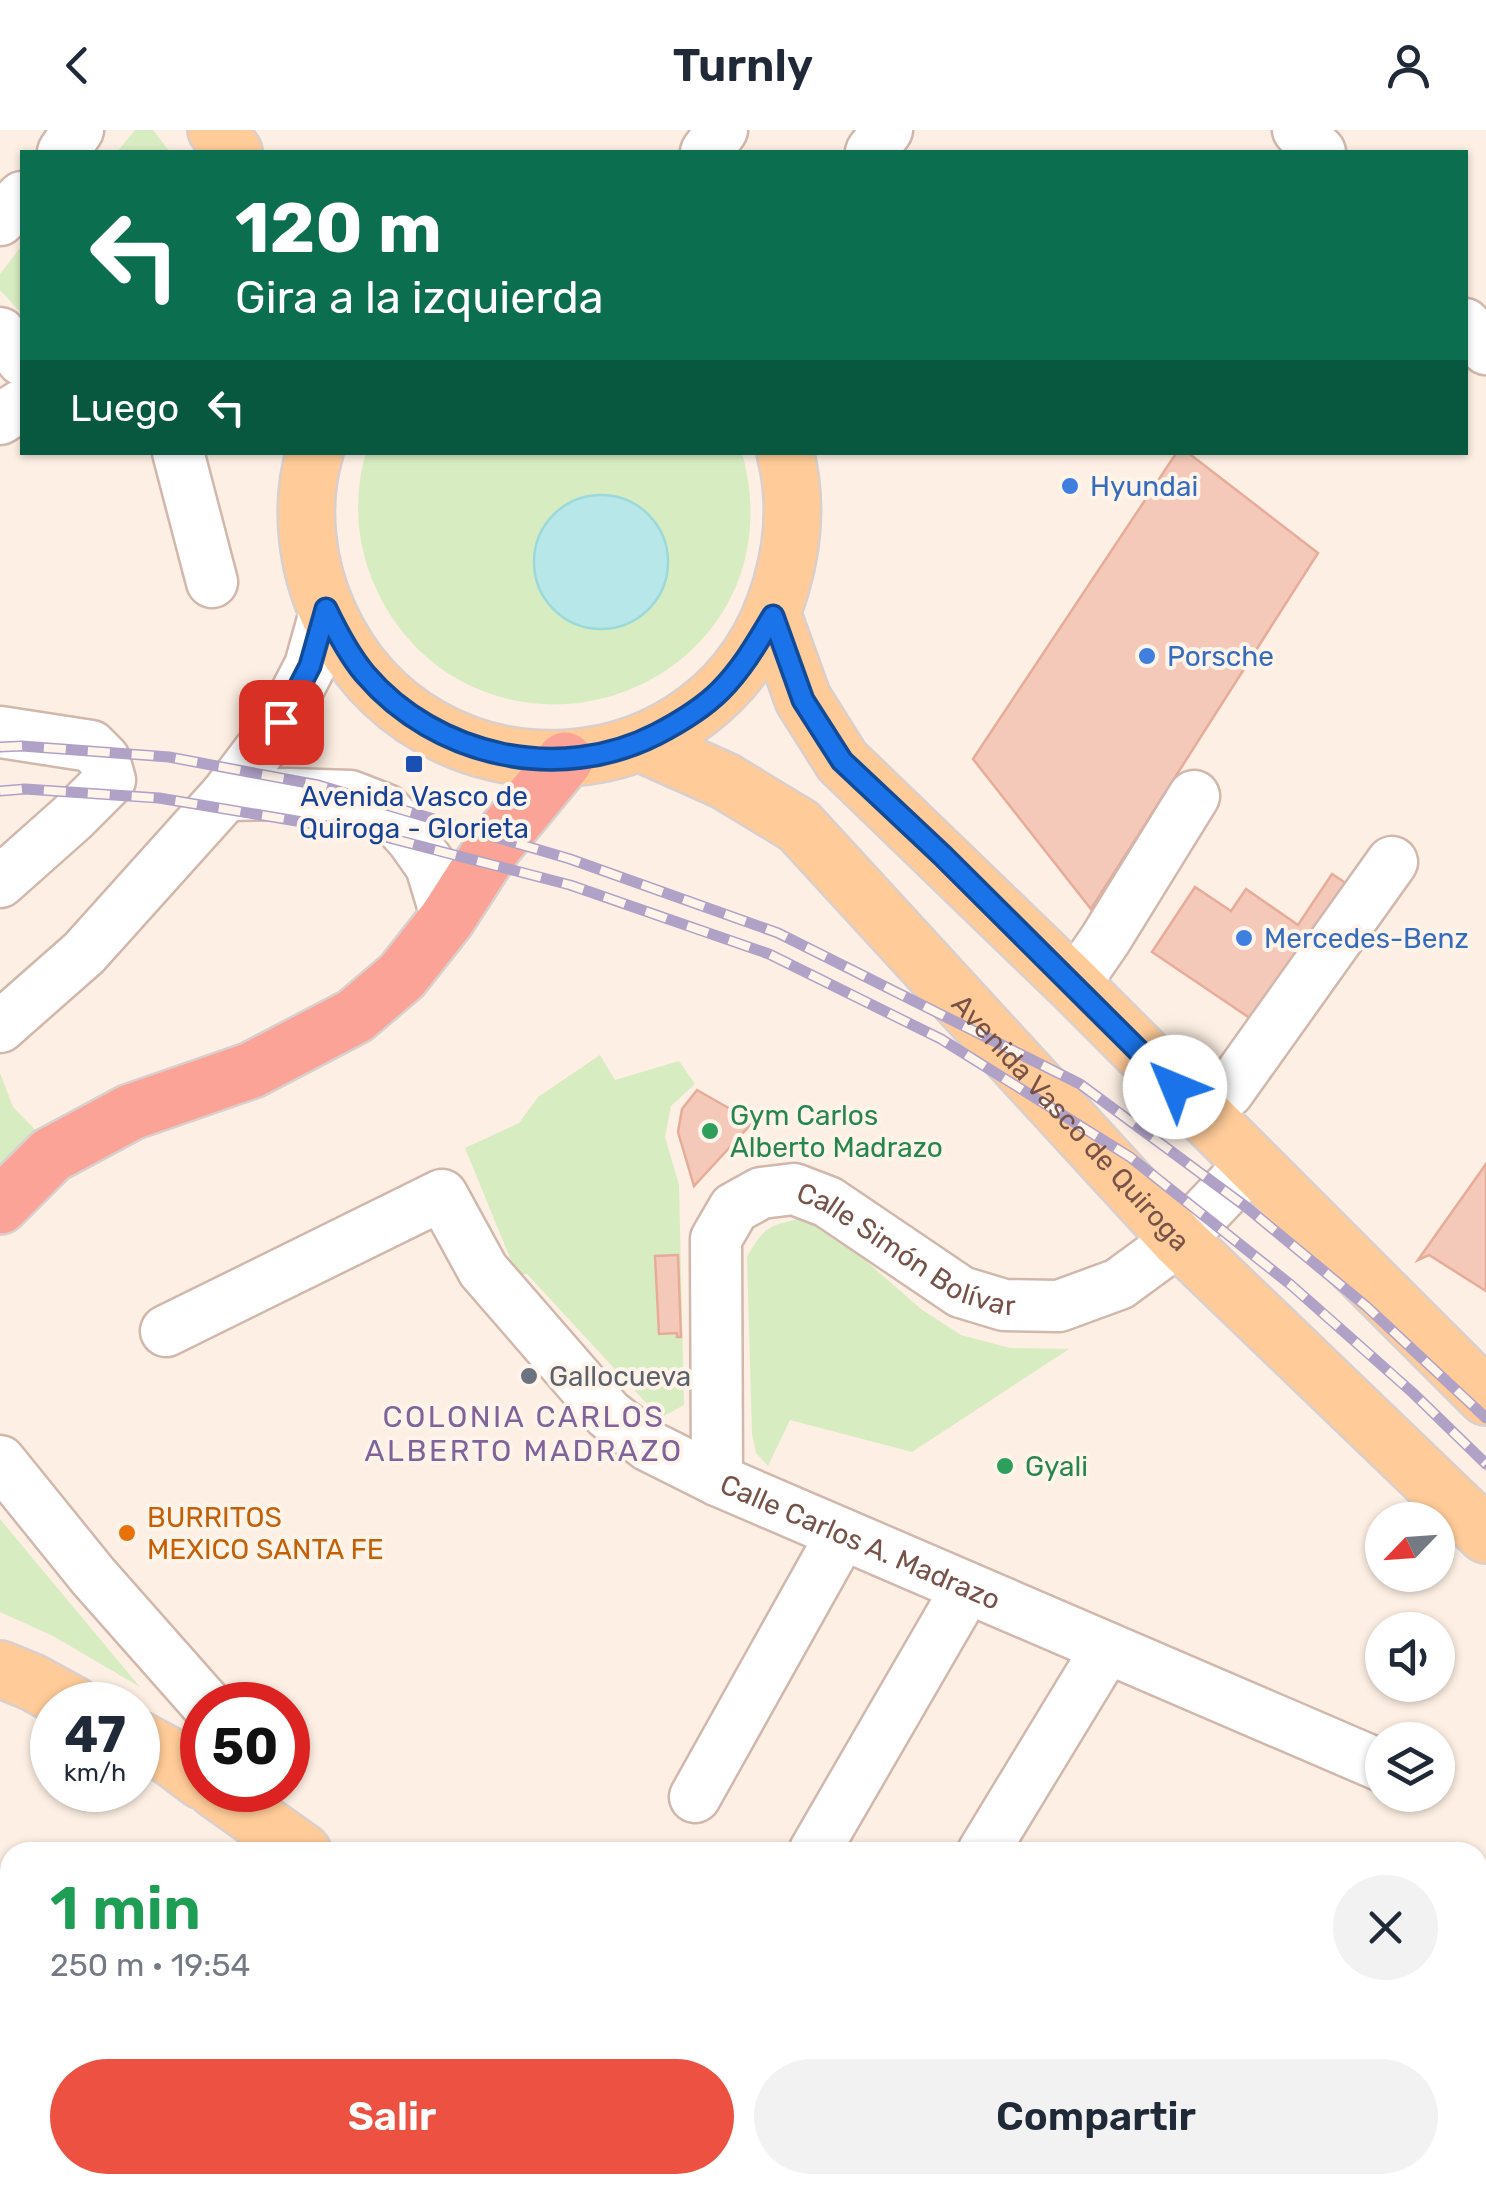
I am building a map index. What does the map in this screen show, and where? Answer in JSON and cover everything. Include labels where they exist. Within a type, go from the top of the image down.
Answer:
[{"type":"highway","points":[[0,1206],[51,1156],[131,1112],[252,1070],[355,1016],[402,976],[447,919],[494,846],[565,760]]},
{"type":"main road","points":[[216,130],[232,150]]},
{"type":"main road","points":[[314,455],[306,514],[315,579],[326,609],[364,673],[421,722],[448,737],[491,752],[565,760],[640,743],[682,722],[718,693],[749,657],[773,616],[790,556],[793,495],[786,455]]},
{"type":"main road","points":[[773,616],[803,700],[842,761],[1074,985],[1486,1397]]},
{"type":"main road","name":"Avenida Vasco de Quiroga","points":[[640,743],[726,780],[798,826],[1179,1240],[1486,1535]]},
{"type":"main road","points":[[0,1670],[32,1682]]},
{"type":"main road","points":[[247,1812],[289,1842]]},
{"type":"street","points":[[1298,130],[1318,150]]},
{"type":"street","points":[[0,220],[20,199]]},
{"type":"street","points":[[1468,328],[1486,349]]},
{"type":"street","points":[[0,333],[20,358]]},
{"type":"street","points":[[179,455],[212,582]]},
{"type":"street","points":[[0,1026],[84,952],[226,795],[281,722],[310,666],[326,609]]},
{"type":"street","points":[[0,732],[91,746],[104,759],[110,780],[0,882]]},
{"type":"street","points":[[226,795],[350,796],[386,810],[431,866],[447,919]]},
{"type":"street","points":[[1074,985],[1194,796]]},
{"type":"street","points":[[1228,1092],[1392,862]]},
{"type":"street","name":"Calle Simón Bolívar","points":[[717,1480],[716,1239],[734,1208],[761,1193],[794,1190],[828,1202],[961,1292],[1004,1305],[1059,1306],[1119,1284],[1179,1240],[1251,1164]]},
{"type":"street","name":"Calle Carlos A. Madrazo","points":[[166,1330],[442,1195],[483,1270],[608,1414],[648,1446],[717,1480],[1365,1759]]},
{"type":"street","points":[[0,1462],[187,1682]]},
{"type":"street","points":[[695,1798],[842,1534]]},
{"type":"street","points":[[820,1842],[966,1588]]},
{"type":"street","points":[[989,1842],[1107,1648]]},
{"type":"street","points":[[278,1812],[297,1842]]},
{"type":"green space","points":[[135,130],[153,130],[168,150],[119,150]]},
{"type":"green space","points":[[20,248],[20,312],[0,290],[0,274]]},
{"type":"green space","points":[[365,455],[742,455],[750,513],[741,573],[723,612],[697,645],[665,671],[629,690],[589,701],[548,704],[507,699],[467,684],[412,643],[382,601],[369,570],[360,537],[358,503]],"holes":[[[578,498],[640,509],[658,526],[668,562],[536,576],[539,539],[557,513]]]},
{"type":"green space","points":[[600,1055],[615,1080],[679,1061],[695,1084],[671,1106],[665,1137],[679,1185],[684,1405],[660,1418],[527,1274],[520,1274],[465,1148],[519,1123],[538,1097]]},
{"type":"green space","points":[[0,1073],[13,1107],[52,1147],[0,1229]]},
{"type":"green space","points":[[803,1218],[826,1226],[921,1309],[961,1335],[1010,1348],[1069,1349],[912,1452],[790,1420],[768,1466],[756,1453],[752,1433],[747,1257],[769,1229]]},
{"type":"green space","points":[[0,1519],[136,1682],[53,1636],[0,1612]]},
{"type":"water","points":[[601,495],[627,500],[648,515],[663,536],[668,562],[663,588],[648,609],[627,624],[601,629],[575,624],[554,609],[539,588],[534,562],[539,536],[554,515],[575,500]]},
{"type":"building","name":"Porsche","points":[[1175,455],[1191,455],[1318,553],[1091,909],[973,759]]},
{"type":"building","name":"Mercedes-Benz","points":[[1332,874],[1358,891],[1266,1029],[1152,952],[1195,887],[1231,911],[1246,889],[1298,925]]},
{"type":"building","points":[[697,1090],[753,1122],[694,1186],[678,1132],[682,1109]]},
{"type":"building","points":[[1486,1164],[1486,1291],[1429,1255],[1418,1260]]},
{"type":"building","points":[[678,1255],[681,1337],[677,1333],[659,1334],[655,1256]]},
{"type":"railway","points":[[0,747],[169,757],[318,785],[570,859],[778,933],[1080,1084],[1245,1206],[1366,1306],[1486,1418]]},
{"type":"railway","points":[[0,791],[25,789],[159,798],[374,834],[570,885],[769,954],[941,1039],[1130,1157],[1291,1285],[1486,1464]]},
{"type":"place","name":"Hyundai","points":[[1070,486]]},
{"type":"place","name":"Porsche","points":[[1147,656]]},
{"type":"place","name":"Avenida Vasco de Quiroga - Glorieta","points":[[414,764]]},
{"type":"place","name":"Mercedes-Benz","points":[[1244,938]]},
{"type":"place","name":"Gym Carlos Alberto Madrazo","points":[[710,1131]]},
{"type":"place","name":"Gallocueva","points":[[529,1376]]},
{"type":"place","name":"Gyali","points":[[1005,1466]]},
{"type":"place","name":"BURRITOS MEXICO SANTA FE","points":[[127,1533]]},
{"type":"district","name":"COLONIA CARLOS ALBERTO MADRAZO","points":[[524,1434]]},
{"type":"route","points":[[281,722],[310,666],[326,609],[364,673],[421,722],[469,746],[491,752],[565,760],[640,743],[682,722],[718,693],[749,657],[773,616],[803,700],[842,761],[1175,1087]]}]
